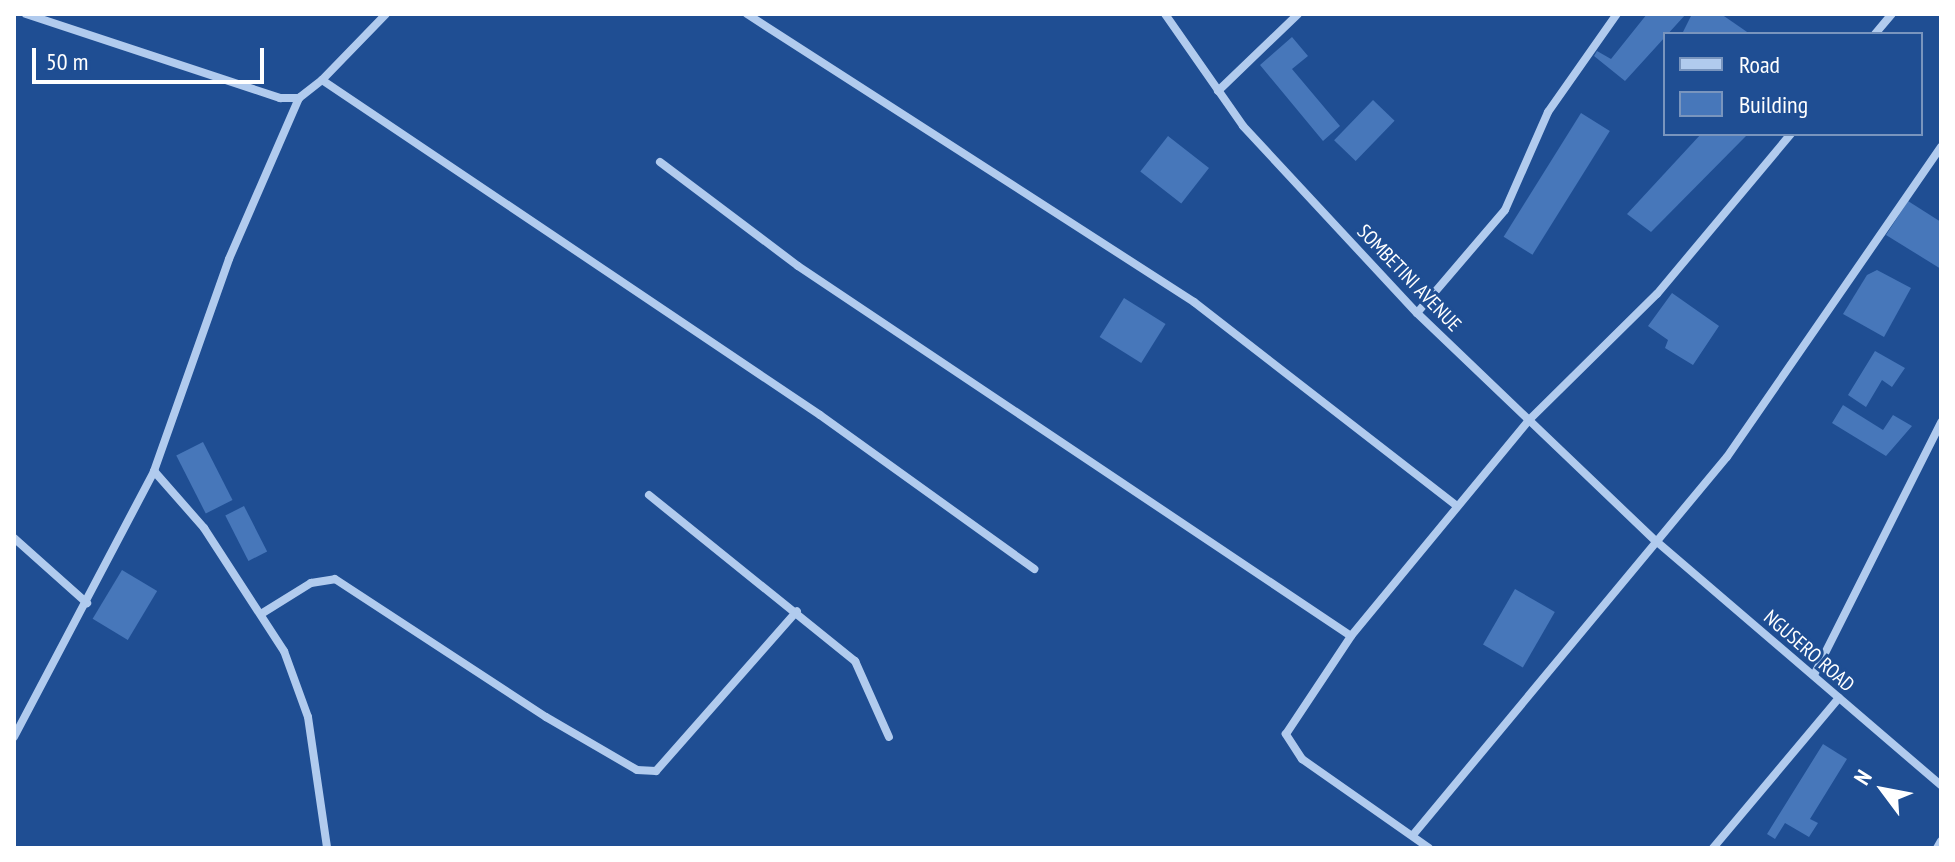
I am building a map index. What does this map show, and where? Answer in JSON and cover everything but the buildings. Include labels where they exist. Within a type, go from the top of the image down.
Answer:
[{"type":"street","points":[[26,14],[264,95],[299,98]]},
{"type":"street","points":[[14,737],[154,471],[229,259],[299,98],[322,80],[386,14]]},
{"type":"street","points":[[747,14],[1170,285],[1457,506]]},
{"type":"street","name":"SOMBETINI AVENUE","points":[[1165,14],[1218,91],[1417,313],[1656,541]]},
{"type":"street","points":[[1218,91],[1298,14]]},
{"type":"street","points":[[1417,313],[1505,210],[1548,112],[1617,14]]},
{"type":"street","points":[[1877,32],[1892,14]]},
{"type":"street","points":[[322,80],[820,415],[1034,569]]},
{"type":"street","points":[[1429,848],[1289,746],[1286,734],[1351,636],[1528,421],[1657,294],[1789,136]]},
{"type":"street","points":[[1413,835],[1656,541],[1776,390],[1941,147]]},
{"type":"street","points":[[660,162],[798,266],[1351,636]]},
{"type":"street","points":[[1814,675],[1941,422]]},
{"type":"street","points":[[154,471],[204,528],[261,614],[302,692],[320,773],[327,848]]},
{"type":"street","points":[[649,495],[797,611],[862,668],[889,737]]},
{"type":"street","points":[[14,538],[87,603]]},
{"type":"street","name":"NGUSERO ROAD","points":[[1656,541],[1941,785]]},
{"type":"street","points":[[261,614],[311,583],[335,579],[534,711],[637,770],[656,771],[797,611]]},
{"type":"street","points":[[1713,848],[1839,698]]},
{"type":"street","points":[[1937,848],[1941,841]]}]
